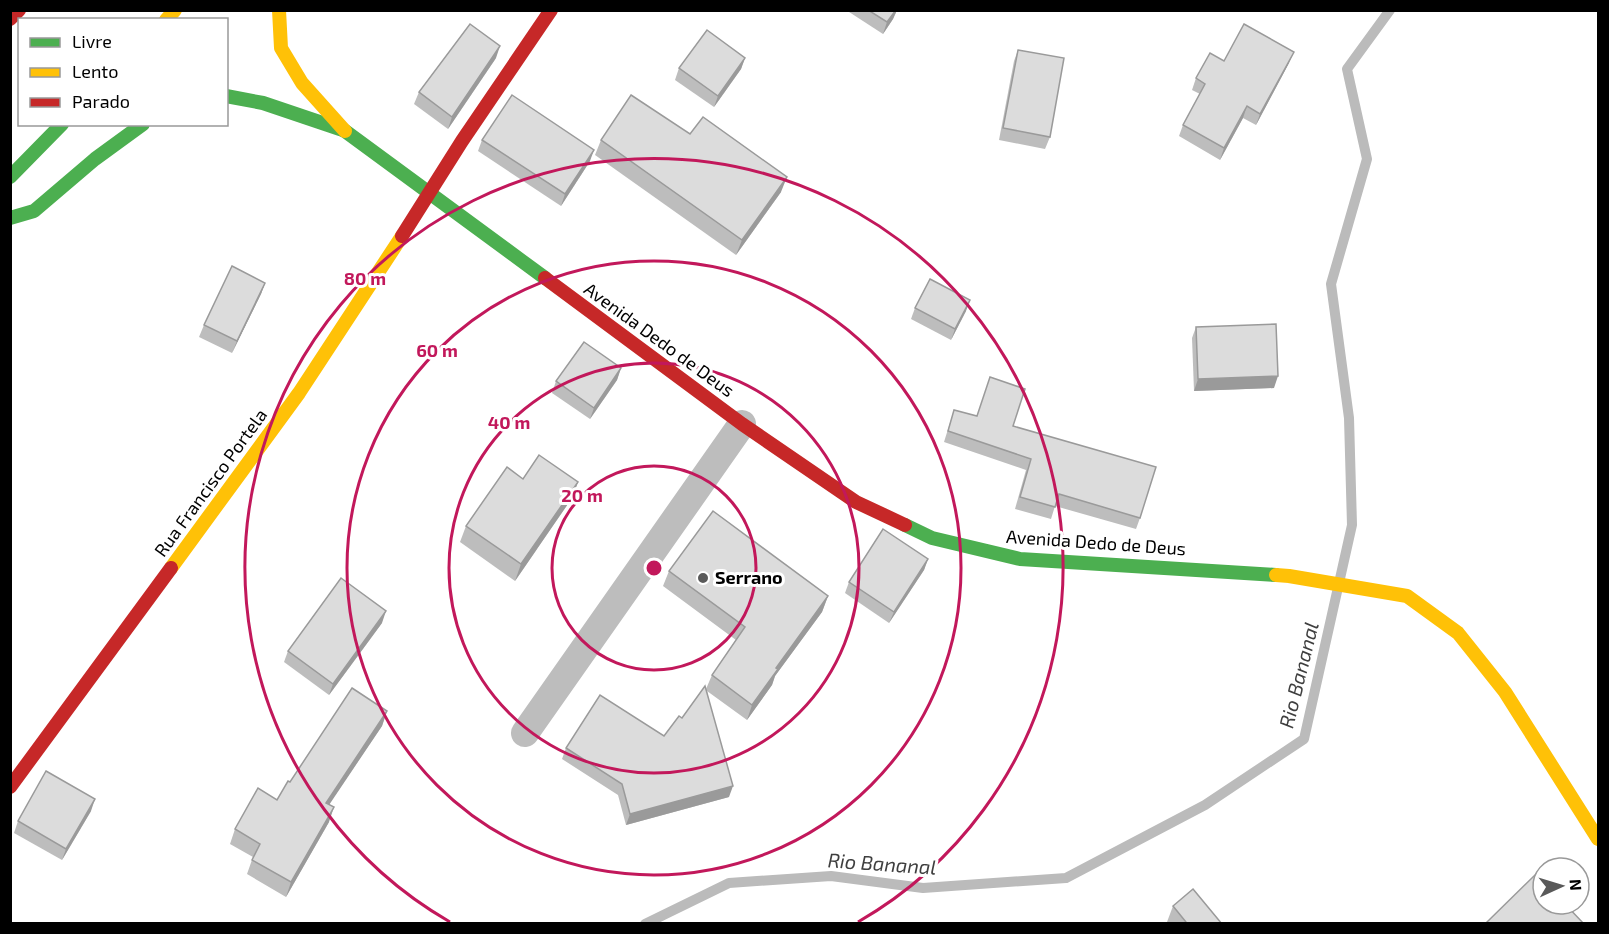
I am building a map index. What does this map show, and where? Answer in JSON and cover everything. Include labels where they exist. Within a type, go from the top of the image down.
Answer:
[{"type":"main road","points":[[10,19],[19,10]]},
{"type":"main road","points":[[279,10],[281,48],[302,83],[345,130]]},
{"type":"main road","name":"Rua Francisco Portela","points":[[10,787],[299,393],[430,194],[462,141],[551,10]]},
{"type":"main road","points":[[228,96],[263,103],[345,130]]},
{"type":"main road","points":[[10,177],[60,126]]},
{"type":"main road","points":[[10,218],[34,211],[95,159],[140,126]]},
{"type":"main road","name":"Avenida Dedo de Deus","points":[[345,130],[742,424],[856,502],[932,538],[1020,559],[1289,576],[1407,596],[1458,633],[1505,692],[1599,839]]},
{"type":"street","points":[[525,734],[742,424]]},
{"type":"building","points":[[868,10],[896,10],[887,22]]},
{"type":"building","points":[[470,24],[500,46],[452,117],[419,92]]},
{"type":"building","points":[[1244,24],[1294,52],[1260,114],[1247,106],[1224,148],[1183,125],[1205,84],[1196,78],[1210,53],[1224,61]]},
{"type":"building","points":[[707,30],[745,58],[718,96],[679,68]]},
{"type":"building","points":[[1018,50],[1064,58],[1050,137],[1003,128]]},
{"type":"building","points":[[512,95],[594,150],[565,194],[482,140]]},
{"type":"building","points":[[631,95],[690,134],[703,117],[787,177],[742,240],[601,140]]},
{"type":"building","points":[[232,266],[265,283],[237,341],[204,325]]},
{"type":"building","points":[[930,279],[970,300],[955,329],[915,308]]},
{"type":"building","points":[[1276,324],[1278,376],[1198,379],[1196,327]]},
{"type":"building","points":[[584,342],[621,368],[594,408],[556,381]]},
{"type":"building","points":[[990,377],[1025,389],[1013,426],[1156,467],[1140,518],[1059,494],[1055,507],[1020,497],[1031,459],[948,431],[954,410],[977,416]]},
{"type":"building","points":[[539,455],[578,482],[521,564],[466,526],[507,467],[523,479]]},
{"type":"building","points":[[713,511],[828,596],[752,705],[712,675],[745,627],[669,571]]},
{"type":"building","points":[[883,529],[928,559],[894,612],[849,582]]},
{"type":"building","points":[[341,578],[386,611],[333,684],[288,651]]},
{"type":"building","points":[[705,686],[733,786],[630,814],[622,784],[566,748],[600,695],[664,736],[679,716],[682,718]]},
{"type":"building","points":[[352,688],[387,711],[326,803],[334,807],[291,882],[252,860],[260,844],[235,829],[258,788],[277,800]]},
{"type":"building","points":[[46,771],[95,799],[66,849],[18,821]]},
{"type":"building","points":[[1531,879],[1531,916],[1576,916],[1584,924],[1485,924]]},
{"type":"building","points":[[1193,889],[1222,924],[1183,924],[1186,922],[1173,906]]},
{"type":"waterway","name":"Rio Bananal","points":[[645,924],[729,883],[831,876],[923,888],[1066,878],[1205,805],[1304,739],[1352,525],[1349,418],[1331,284],[1367,159],[1347,69],[1390,10]]},
{"type":"traffic: fast","points":[[228,96],[263,103],[343,130]]},
{"type":"traffic: fast","points":[[10,177],[60,126]]},
{"type":"traffic: fast","points":[[10,218],[34,211],[95,159],[140,126]]},
{"type":"traffic: fast","points":[[345,131],[545,278]]},
{"type":"traffic: fast","points":[[905,525],[932,538],[1020,559],[1276,575]]},
{"type":"traffic: slow","points":[[168,18],[175,10]]},
{"type":"traffic: slow","points":[[279,10],[281,48],[302,83],[345,131]]},
{"type":"traffic: slow","points":[[171,568],[299,393],[402,236]]},
{"type":"traffic: slow","points":[[1276,575],[1407,596],[1458,633],[1505,692],[1598,839]]},
{"type":"traffic: jam","points":[[10,19],[19,10]]},
{"type":"traffic: jam","points":[[402,236],[462,141],[551,10]]},
{"type":"traffic: jam","points":[[545,278],[742,424],[856,502],[905,525]]},
{"type":"traffic: jam","points":[[10,787],[171,568]]},
{"type":"place","name":"Serrano","points":[[703,578]]}]
